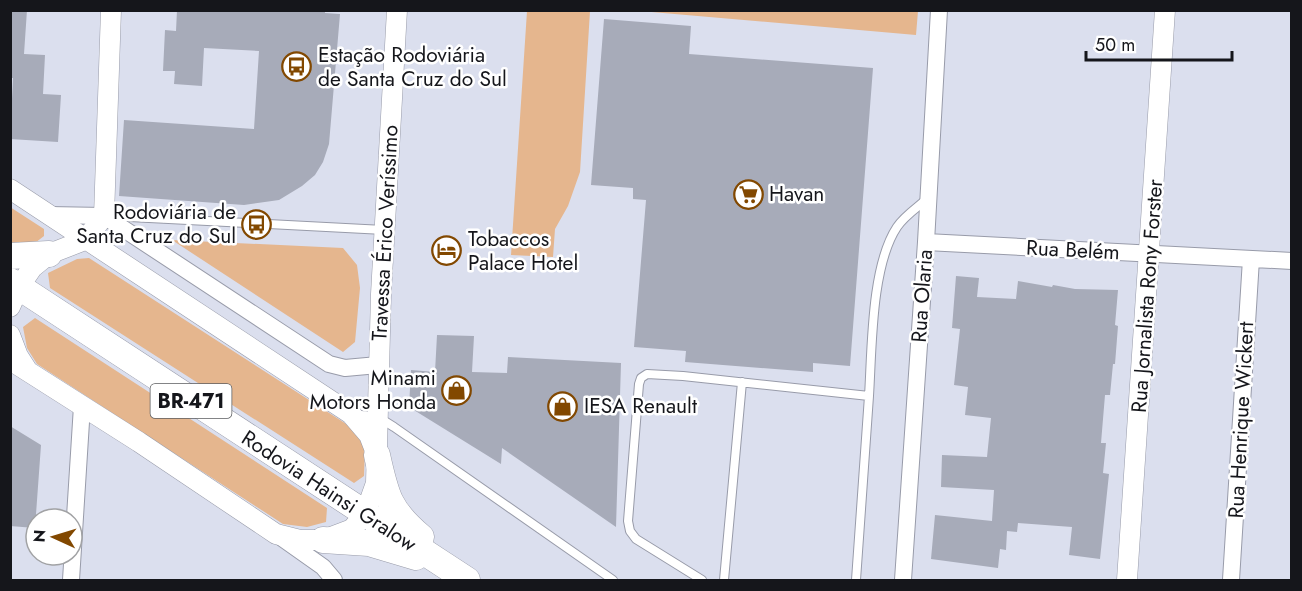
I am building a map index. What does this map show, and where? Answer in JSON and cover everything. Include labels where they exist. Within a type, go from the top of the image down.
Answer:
[{"type":"main road","points":[[10,256],[49,254]]},
{"type":"main road","name":"Rodovia Hainsi Gralow","points":[[13,292],[469,580]]},
{"type":"main road","points":[[377,455],[391,504],[401,520],[469,580]]},
{"type":"main road","points":[[323,540],[369,543],[396,550],[419,558],[462,580]]},
{"type":"street","points":[[13,292],[32,268],[49,254],[85,240],[104,216],[111,10]]},
{"type":"street","name":"Travessa Érico Veríssimo","points":[[365,514],[376,483],[378,365],[397,10]]},
{"type":"street","name":"Rua Olaria","points":[[903,580],[939,10]]},
{"type":"street","name":"Rua Jornalista Rony Forster","points":[[1127,580],[1165,10]]},
{"type":"street","points":[[10,189],[351,414],[369,435],[377,455]]},
{"type":"street","points":[[48,215],[104,216],[329,364],[345,368],[378,365]]},
{"type":"street","name":"Rua Belém","points":[[926,242],[1292,261]]},
{"type":"street","name":"Rua Henrique Wickert","points":[[1232,580],[1251,259]]},
{"type":"street","points":[[10,336],[18,356],[29,373]]},
{"type":"street","points":[[10,360],[140,442],[276,534],[323,567],[334,580]]},
{"type":"street","points":[[71,580],[82,406]]},
{"type":"street","points":[[276,534],[300,540],[323,540],[352,529],[365,514]]},
{"type":"lane","points":[[856,580],[868,396],[878,287],[885,253],[898,226],[928,198]]},
{"type":"lane","points":[[104,216],[385,230]]},
{"type":"lane","points":[[702,580],[636,538],[630,531],[628,521],[641,378],[647,374],[868,396]]},
{"type":"lane","points":[[724,580],[742,382]]},
{"type":"lane","points":[[351,414],[378,417],[613,580]]},
{"type":"shaded area","points":[[918,10],[916,35],[640,11]]},
{"type":"shaded area","points":[[527,11],[590,11],[580,172],[568,206],[555,229],[553,257],[511,255]]},
{"type":"shaded area","points":[[10,207],[44,229],[44,236],[35,243],[11,245]]},
{"type":"shaded area","points":[[172,240],[343,248],[357,265],[360,288],[355,342],[343,352]]},
{"type":"shaded area","points":[[89,258],[354,429],[365,448],[364,476],[354,483],[50,288],[48,273],[77,259]]},
{"type":"shaded area","points":[[35,318],[327,508],[326,522],[307,527],[283,524],[37,364],[27,348],[23,327]]},
{"type":"building","points":[[10,10],[27,10],[24,54],[45,55],[43,94],[61,95],[58,142],[10,139],[13,78],[10,78]]},
{"type":"building","name":"Estação Rodoviária de Santa Cruz do Sul","points":[[177,10],[325,10],[325,13],[340,14],[329,144],[323,162],[315,175],[302,186],[279,200],[244,205],[119,196],[124,120],[254,129],[259,51],[204,48],[202,86],[174,84],[175,71],[163,71],[165,30],[176,31]]},
{"type":"building","name":"Havan","points":[[604,19],[691,26],[689,54],[873,68],[850,366],[813,363],[813,372],[685,362],[686,351],[634,347],[646,200],[633,199],[633,188],[591,185]]},
{"type":"building","points":[[956,276],[979,278],[977,297],[1016,299],[1018,281],[1052,287],[1053,285],[1075,289],[1118,290],[1115,364],[1113,364],[1110,395],[1105,395],[1101,443],[1106,443],[1103,473],[1109,474],[1100,559],[1069,555],[1072,527],[1018,523],[1017,532],[1007,531],[1006,550],[1000,549],[998,568],[931,559],[935,515],[992,521],[994,490],[941,487],[942,455],[987,457],[991,418],[965,415],[968,387],[954,385],[960,329],[952,328]]},
{"type":"building","name":"IESA Renault","points":[[437,335],[474,336],[472,372],[507,373],[508,357],[621,363],[616,527],[502,448],[501,464],[409,407],[411,370],[435,372]]},
{"type":"building","points":[[10,426],[41,445],[37,507],[24,507],[24,527],[10,526]]},
{"type":"place","name":"Estação Rodoviária de Santa Cruz do Sul","points":[[297,67]]},
{"type":"place","name":"Havan","points":[[748,194]]},
{"type":"place","name":"Rodoviária de Santa Cruz do Sul","points":[[257,224]]},
{"type":"place","name":"Tobaccos Palace Hotel","points":[[447,251]]},
{"type":"place","name":"Minami Motors Honda","points":[[457,390]]},
{"type":"place","name":"IESA Renault","points":[[563,406]]}]
